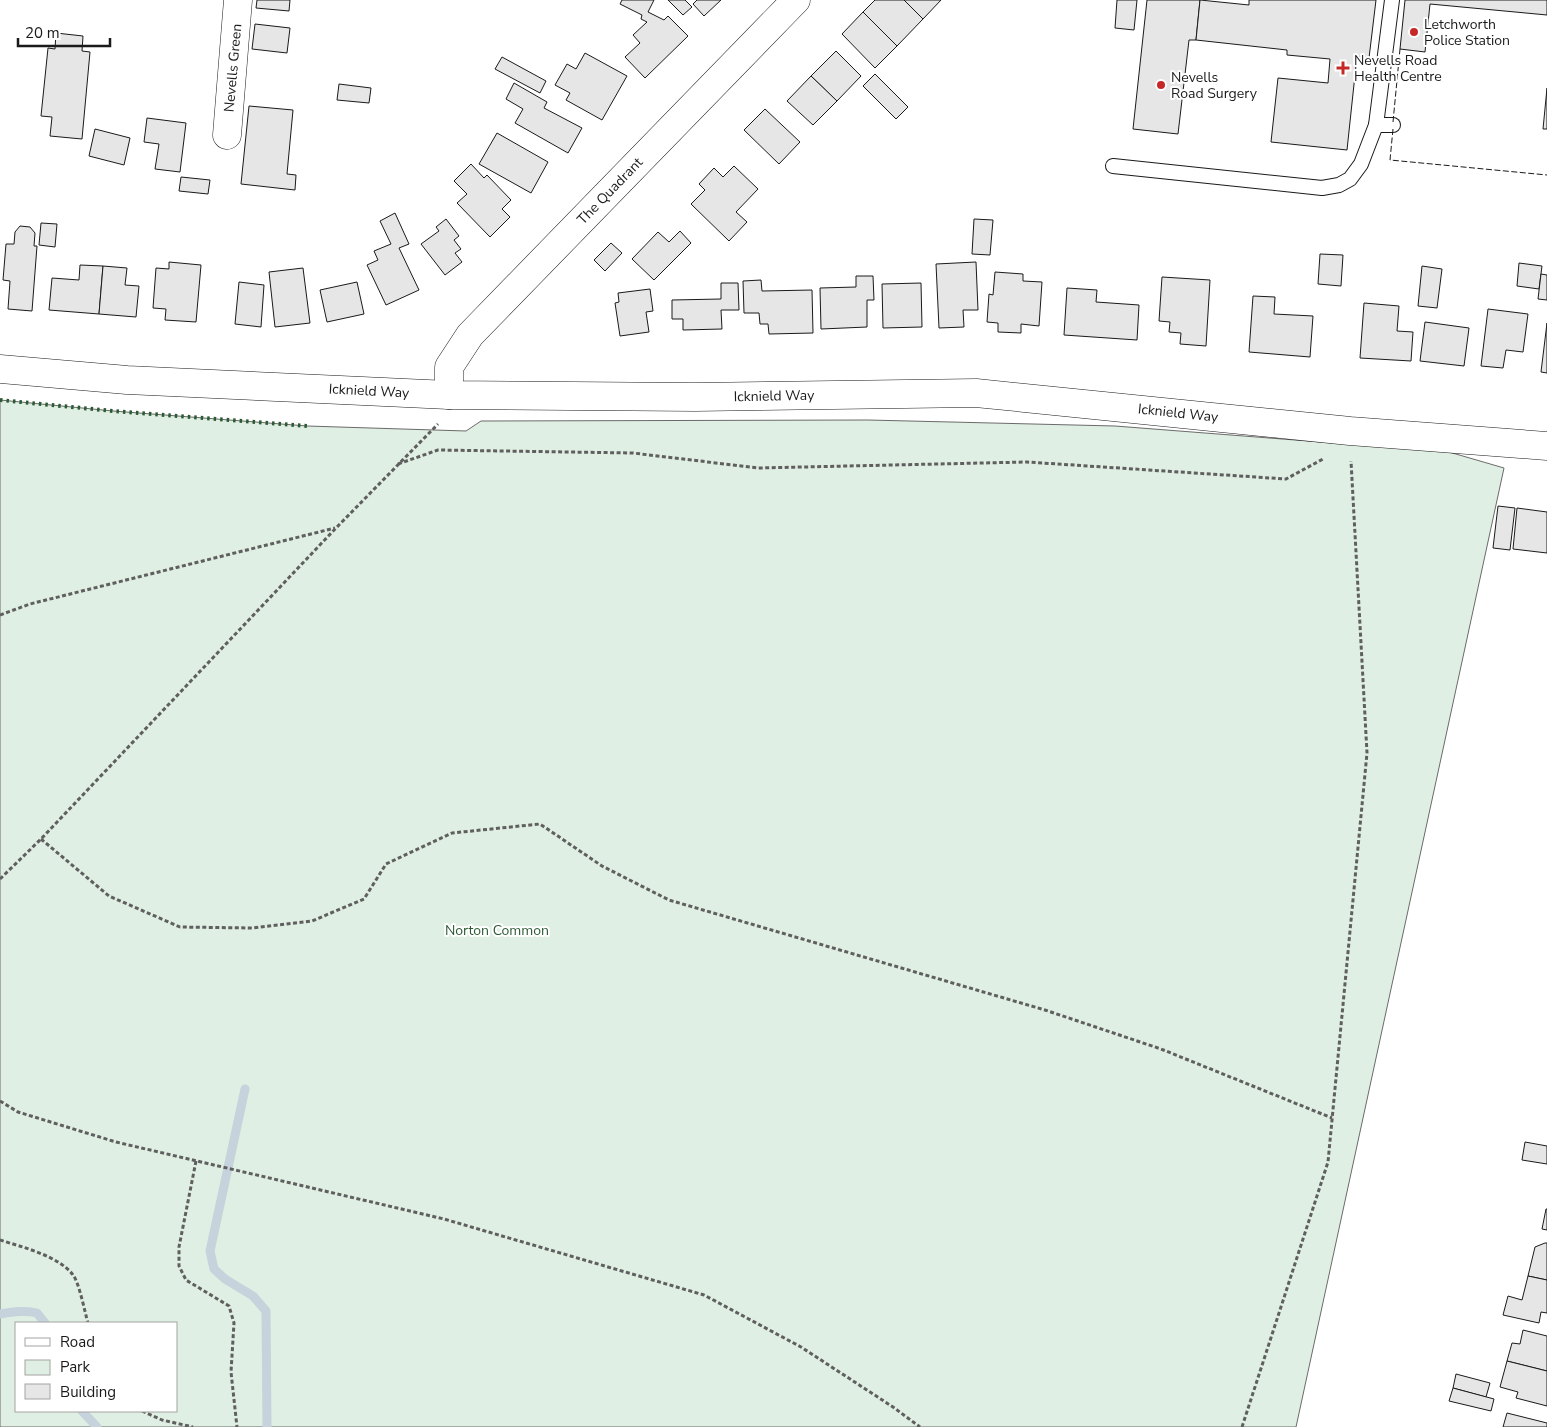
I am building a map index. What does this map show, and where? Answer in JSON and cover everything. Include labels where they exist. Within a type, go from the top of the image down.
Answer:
[{"type":"street","name":"Nevells Green","points":[[227,135],[238,0]]},
{"type":"street","name":"The Quadrant","points":[[446,407],[449,366],[470,335],[796,0]]},
{"type":"street","name":"Icknield Way","points":[[0,369],[446,407],[696,397],[976,393],[1350,437],[1547,446]]},
{"type":"lane","points":[[1113,166],[1322,188],[1339,185],[1350,179],[1361,164],[1376,125],[1392,0]]},
{"type":"lane","points":[[1376,125],[1393,125]]},
{"type":"path","points":[[0,879],[41,839],[398,464],[446,407]]},
{"type":"path","points":[[398,464],[438,450],[633,453],[758,468],[1027,462],[1286,479],[1350,437]]},
{"type":"path","points":[[1242,1427],[1328,1162],[1367,753],[1350,437]]},
{"type":"path","points":[[0,615],[30,604],[336,528]]},
{"type":"path","points":[[41,839],[109,896],[180,927],[252,928],[312,921],[364,899],[386,864],[452,833],[540,824],[602,866],[669,900],[1063,1016],[1161,1049],[1332,1118]]},
{"type":"path","points":[[0,1101],[18,1112],[116,1142],[444,1219],[704,1295],[801,1348],[893,1407],[920,1427]]},
{"type":"path","points":[[196,1161],[179,1247],[179,1266],[186,1280],[229,1306],[234,1323],[231,1372],[237,1427]]},
{"type":"path","points":[[0,1240],[38,1252],[62,1266],[74,1276],[88,1322]]},
{"type":"path","points":[[144,1412],[162,1420],[193,1427]]},
{"type":"green space","name":"Norton Common","points":[[0,400],[307,426],[466,431],[481,421],[868,420],[1115,426],[1449,452],[1504,468],[1296,1427],[0,1427]]},
{"type":"building","points":[[257,0],[290,0],[289,11],[256,8]]},
{"type":"building","points":[[622,0],[654,0],[648,12],[664,20],[668,16],[688,36],[645,78],[625,57],[640,43],[633,35],[647,22],[641,19],[642,15],[620,4]]},
{"type":"building","points":[[668,0],[685,0],[692,7],[683,15]]},
{"type":"building","points":[[697,0],[721,0],[704,16],[693,4]]},
{"type":"building","points":[[875,0],[904,0],[923,19],[897,46],[863,12]]},
{"type":"building","points":[[904,0],[941,0],[923,19]]},
{"type":"building","points":[[1117,0],[1137,0],[1134,30],[1115,28]]},
{"type":"building","name":"Nevells Road Surgery","points":[[1147,0],[1200,0],[1196,40],[1189,40],[1178,134],[1133,129]]},
{"type":"building","name":"Nevells Road Health Centre","points":[[1200,0],[1249,5],[1249,0],[1376,0],[1369,58],[1357,56],[1347,150],[1271,142],[1278,78],[1328,83],[1330,59],[1287,55],[1287,50],[1196,40]]},
{"type":"building","name":"Letchworth Police Station","points":[[1405,0],[1547,0],[1547,15],[1430,4],[1425,52],[1400,49]]},
{"type":"building","points":[[863,12],[897,46],[875,68],[842,34]]},
{"type":"building","points":[[255,24],[290,28],[287,53],[252,49]]},
{"type":"building","points":[[56,33],[83,36],[82,51],[90,52],[82,139],[50,136],[52,117],[41,116],[48,48],[55,49]]},
{"type":"building","points":[[836,51],[861,76],[837,101],[811,76]]},
{"type":"building","points":[[585,53],[627,76],[602,120],[566,100],[570,93],[555,85],[567,64],[576,69]]},
{"type":"building","points":[[502,57],[546,81],[540,93],[495,69]]},
{"type":"building","points":[[875,74],[908,107],[896,119],[863,86]]},
{"type":"building","points":[[811,76],[837,101],[813,125],[787,101]]},
{"type":"building","points":[[514,83],[547,102],[544,108],[582,128],[568,153],[515,123],[523,109],[506,99]]},
{"type":"building","points":[[339,84],[371,88],[369,103],[337,100]]},
{"type":"building","points":[[1547,88],[1547,129],[1543,129]]},
{"type":"building","points":[[249,106],[293,110],[287,174],[296,175],[295,190],[241,184]]},
{"type":"building","points":[[765,109],[800,142],[779,164],[744,130]]},
{"type":"building","points":[[147,118],[186,123],[180,172],[155,169],[159,144],[144,142]]},
{"type":"building","points":[[95,129],[130,138],[124,165],[89,156]]},
{"type":"building","points":[[497,133],[548,162],[531,193],[479,164]]},
{"type":"building","points":[[471,164],[484,178],[487,175],[511,200],[502,209],[510,217],[490,237],[457,203],[467,194],[454,181]]},
{"type":"building","points":[[734,166],[758,189],[736,212],[747,222],[729,241],[691,204],[705,190],[699,184],[714,168],[723,177]]},
{"type":"building","points":[[181,177],[210,180],[208,194],[179,191]]},
{"type":"building","points":[[395,213],[409,244],[399,248],[419,290],[386,305],[367,265],[378,260],[374,251],[391,244],[380,221]]},
{"type":"building","points":[[446,219],[459,236],[454,240],[461,249],[455,253],[462,262],[445,275],[421,244],[439,231],[436,227]]},
{"type":"building","points":[[974,219],[993,220],[990,255],[972,254]]},
{"type":"building","points":[[41,223],[57,224],[55,247],[39,245]]},
{"type":"building","points":[[20,226],[30,227],[35,233],[34,246],[37,246],[32,311],[8,309],[10,281],[3,280],[6,244],[14,244],[15,232]]},
{"type":"building","points":[[680,231],[691,243],[654,280],[632,259],[658,232],[669,242]]},
{"type":"building","points":[[611,243],[622,253],[605,271],[594,260]]},
{"type":"building","points":[[1320,254],[1343,255],[1341,286],[1318,284]]},
{"type":"building","points":[[169,262],[201,265],[196,322],[165,320],[166,309],[153,308],[156,268],[169,269]]},
{"type":"building","points":[[976,262],[978,310],[963,310],[964,327],[939,328],[936,264]]},
{"type":"building","points":[[1519,263],[1542,266],[1539,289],[1517,286]]},
{"type":"building","points":[[80,265],[103,266],[99,314],[49,310],[52,278],[79,280]]},
{"type":"building","points":[[103,266],[127,268],[125,285],[139,286],[136,317],[99,314]]},
{"type":"building","points":[[1422,266],[1442,269],[1437,308],[1418,306]]},
{"type":"building","points":[[303,268],[310,323],[275,327],[269,272]]},
{"type":"building","points":[[995,272],[1023,274],[1023,281],[1042,282],[1039,326],[1021,324],[1021,333],[998,332],[998,323],[987,322],[989,294],[993,295]]},
{"type":"building","points":[[1541,274],[1547,275],[1547,300],[1538,299]]},
{"type":"building","points":[[856,276],[873,276],[874,300],[867,300],[867,327],[821,329],[820,288],[856,287]]},
{"type":"building","points":[[1162,277],[1210,280],[1206,346],[1180,344],[1181,333],[1169,332],[1170,322],[1159,321]]},
{"type":"building","points":[[761,280],[762,291],[812,290],[813,333],[769,334],[768,324],[760,324],[759,313],[744,313],[743,281]]},
{"type":"building","points":[[239,282],[264,285],[261,327],[235,324]]},
{"type":"building","points":[[357,282],[364,314],[327,322],[320,290]]},
{"type":"building","points":[[721,283],[738,283],[739,310],[721,310],[722,329],[683,330],[683,319],[672,319],[672,300],[721,299]]},
{"type":"building","points":[[921,283],[922,327],[883,328],[882,284]]},
{"type":"building","points":[[1067,288],[1097,290],[1096,302],[1139,305],[1137,340],[1064,335]]},
{"type":"building","points":[[650,289],[653,311],[646,312],[649,332],[620,336],[615,303],[619,302],[618,293]]},
{"type":"building","points":[[1253,296],[1275,297],[1274,314],[1313,316],[1310,357],[1249,352]]},
{"type":"building","points":[[1364,303],[1399,306],[1397,331],[1413,332],[1411,361],[1360,358]]},
{"type":"building","points":[[1488,309],[1528,314],[1523,352],[1506,350],[1503,368],[1481,366]]},
{"type":"building","points":[[1425,322],[1469,328],[1464,366],[1420,361]]},
{"type":"building","points":[[1547,323],[1547,373],[1541,372]]},
{"type":"building","points":[[1498,506],[1515,508],[1510,550],[1493,548]]},
{"type":"building","points":[[1517,508],[1547,512],[1547,553],[1513,549]]},
{"type":"building","points":[[1525,1142],[1547,1146],[1547,1164],[1522,1160]]},
{"type":"building","points":[[1547,1209],[1547,1230],[1542,1229]]},
{"type":"building","points":[[1547,1243],[1547,1280],[1528,1276],[1535,1247]]},
{"type":"building","points":[[1528,1276],[1547,1280],[1547,1313],[1541,1312],[1539,1323],[1503,1315],[1508,1296],[1522,1300]]},
{"type":"building","points":[[1523,1330],[1547,1336],[1547,1371],[1507,1361],[1512,1343],[1520,1344]]},
{"type":"building","points":[[1507,1361],[1547,1371],[1547,1406],[1516,1398],[1518,1392],[1500,1387]]},
{"type":"building","points":[[1456,1374],[1490,1383],[1486,1397],[1453,1388]]},
{"type":"building","points":[[1453,1388],[1494,1399],[1491,1411],[1449,1401]]},
{"type":"building","points":[[1507,1413],[1547,1423],[1547,1427],[1503,1427]]},
{"type":"waterway","points":[[245,1089],[210,1251],[214,1269],[225,1279],[253,1296],[266,1311],[267,1427]]},
{"type":"waterway","points":[[0,1314],[32,1312],[37,1313],[44,1322]]},
{"type":"waterway","points":[[83,1412],[97,1427]]},
{"type":"hedge","points":[[0,400],[307,426]]},
{"type":"fence","points":[[1393,122],[1400,49]]},
{"type":"fence","points":[[1393,129],[1390,160],[1547,175]]},
{"type":"place","name":"Letchworth Police Station","points":[[1414,32]]},
{"type":"place","name":"Nevells Road Health Centre","points":[[1343,68]]},
{"type":"place","name":"Nevells Road Surgery","points":[[1161,85]]}]
